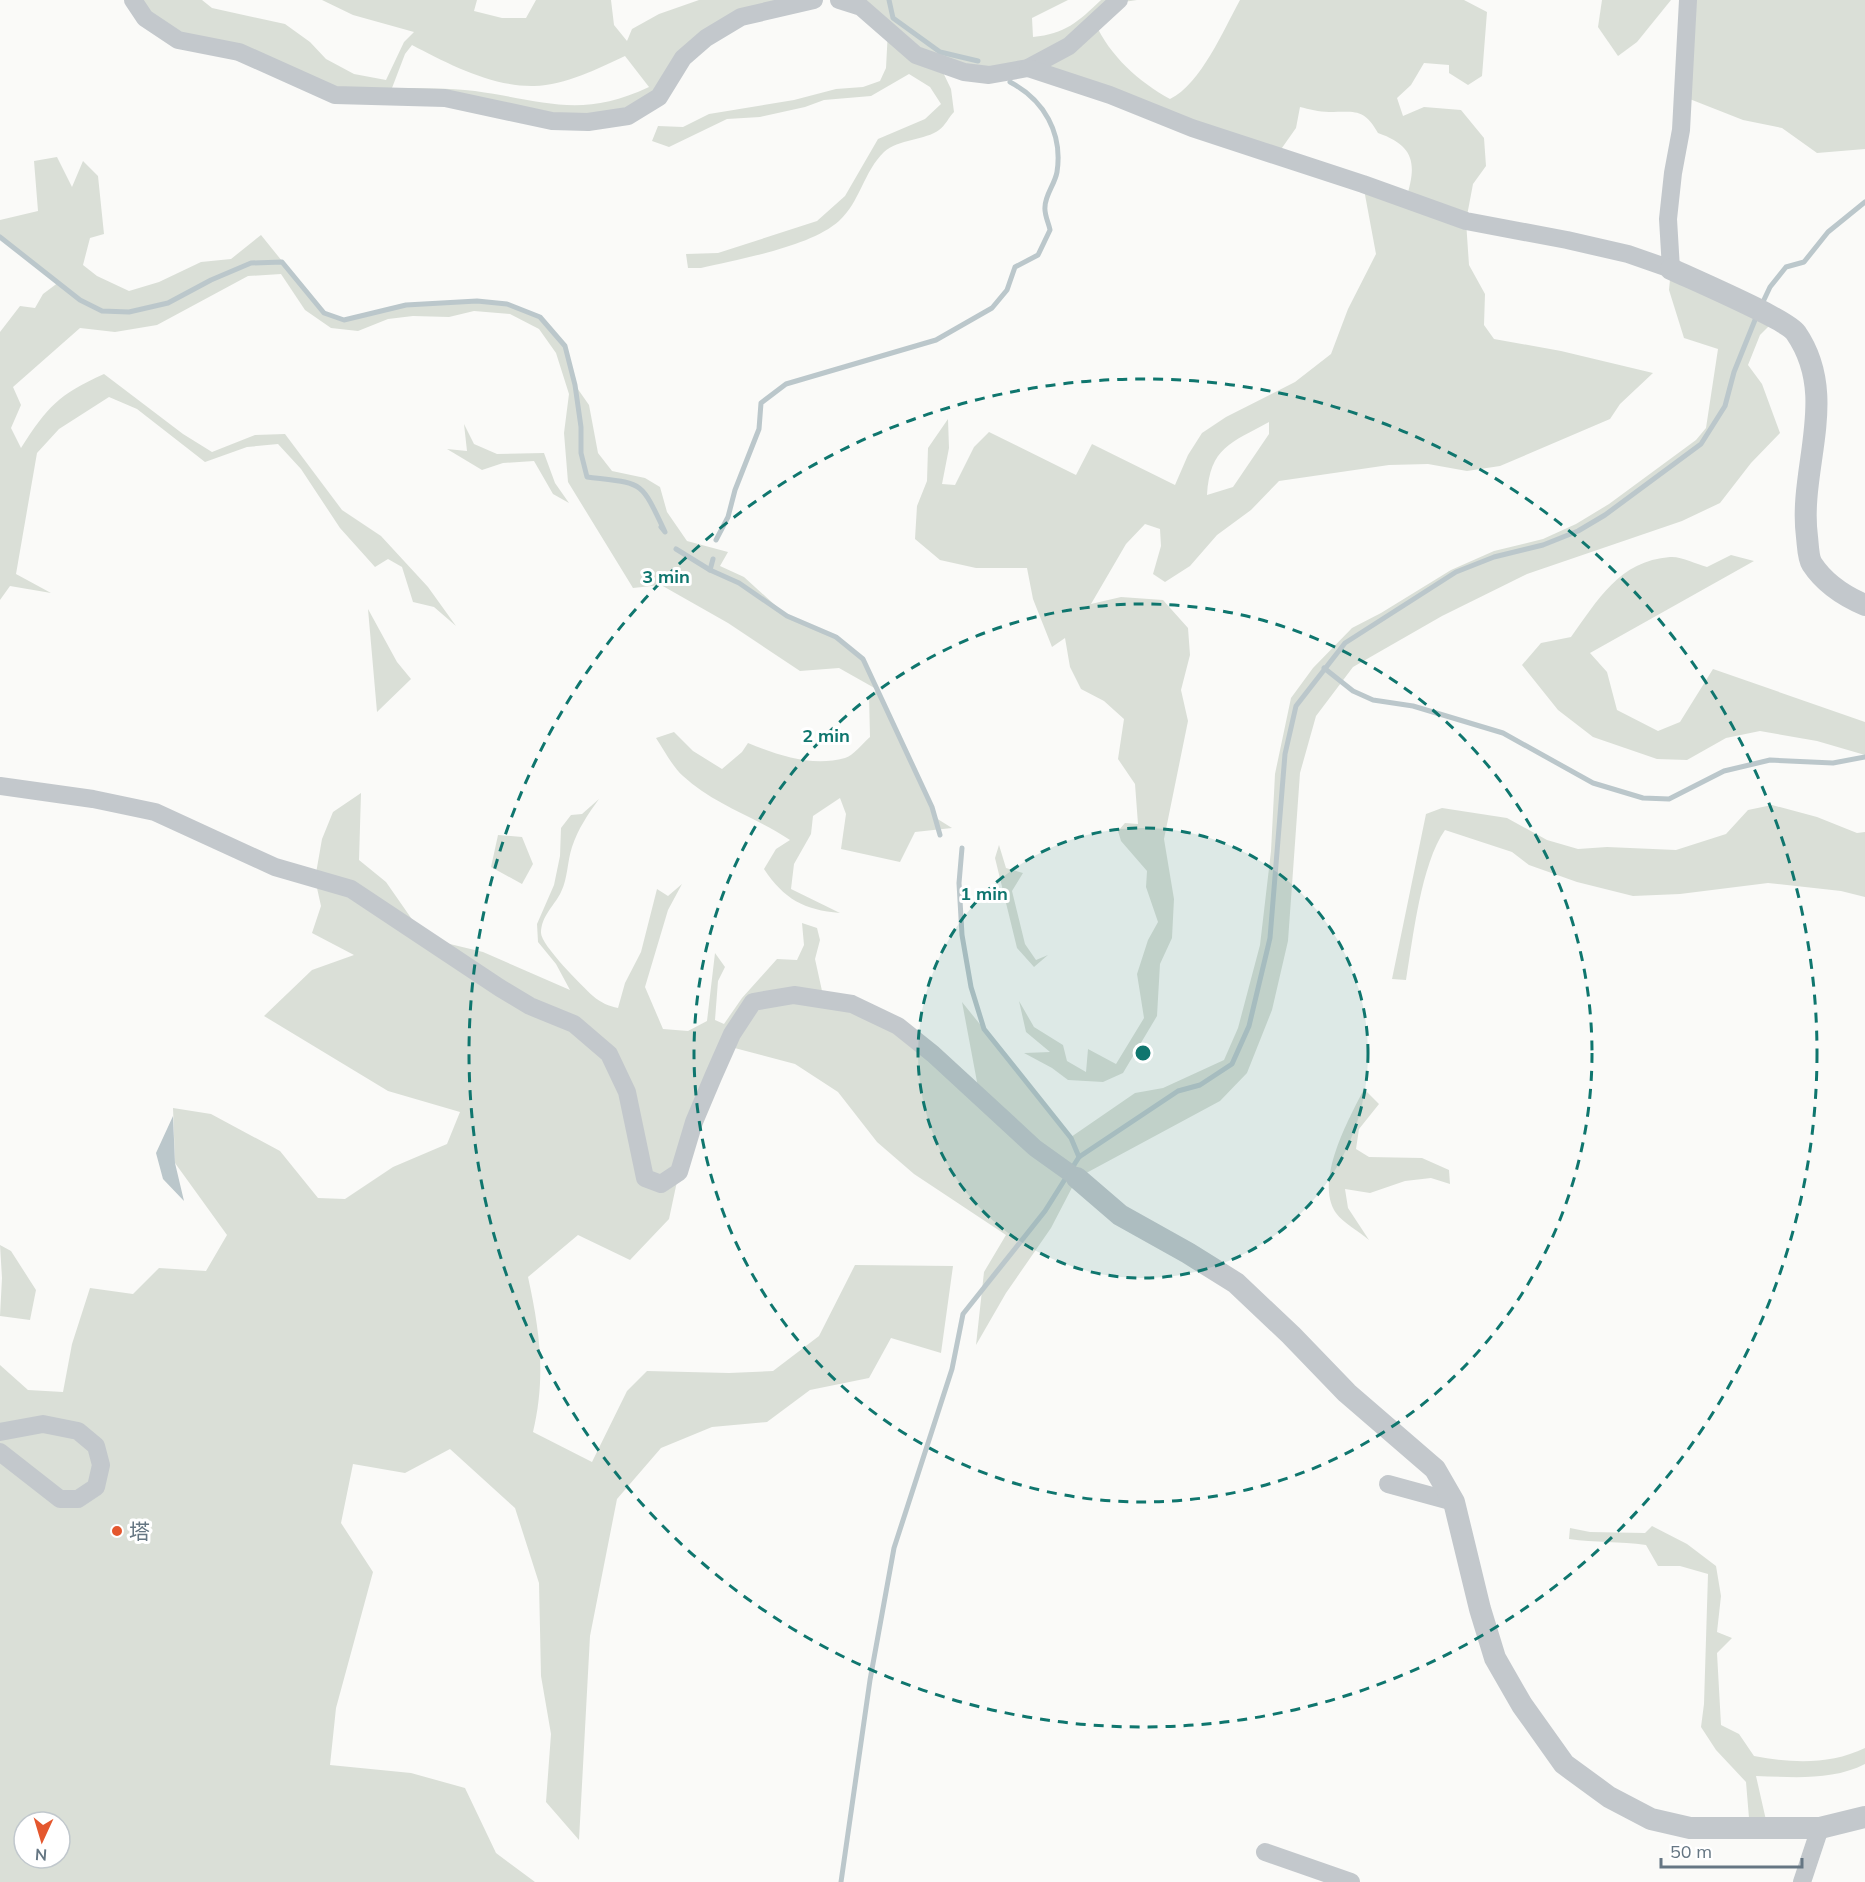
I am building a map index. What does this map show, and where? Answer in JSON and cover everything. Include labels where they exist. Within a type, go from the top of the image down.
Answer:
[{"type":"street","points":[[133,0],[145,18],[178,40],[239,52],[335,95],[445,98],[552,121],[588,122],[628,116],[659,97],[683,58],[706,38],[741,17],[814,0]]},
{"type":"street","points":[[839,0],[861,7],[916,55],[973,73],[990,75],[1028,68],[1069,46],[1119,0]]},
{"type":"street","points":[[1671,269],[1668,219],[1672,173],[1681,130],[1688,0]]},
{"type":"street","points":[[1028,68],[1110,95],[1192,128],[1364,184],[1466,221],[1567,240],[1628,255],[1671,269],[1776,319],[1796,331],[1816,378],[1818,404],[1804,517],[1810,563],[1841,595],[1865,605]]},
{"type":"street","points":[[0,786],[93,799],[155,812],[275,867],[351,889],[500,988],[530,1006],[574,1024],[609,1054],[627,1092],[645,1178],[661,1184],[679,1172],[694,1122],[732,1034],[753,1002],[794,995],[852,1004],[898,1026],[933,1054],[1020,1134],[1120,1215],[1188,1252],[1236,1283],[1347,1393],[1434,1469],[1454,1502],[1479,1610],[1495,1658],[1522,1705],[1564,1764],[1609,1797],[1651,1819],[1690,1828],[1820,1828],[1865,1817]]},
{"type":"street","points":[[0,1432],[43,1424],[78,1431],[96,1446],[101,1465],[96,1487],[78,1499],[60,1499],[0,1452]]},
{"type":"street","points":[[1388,1484],[1454,1502]]},
{"type":"street","points":[[1802,1882],[1820,1828]]},
{"type":"street","points":[[1265,1852],[1351,1882]]},
{"type":"shaded area","points":[[133,0],[202,0],[212,8],[285,24],[310,42],[326,59],[354,74],[386,80],[404,42],[414,32],[353,15],[322,0],[477,0],[474,11],[502,18],[526,18],[536,0],[611,0],[614,25],[627,41],[632,29],[659,14],[699,0],[814,0],[706,38],[659,97],[588,122],[445,98],[335,95],[178,40]],"holes":[[[412,45],[471,73],[503,83],[534,86],[558,83],[625,56],[649,87],[625,97],[583,105],[543,103],[465,90],[392,88],[405,54]]]},
{"type":"shaded area","points":[[839,0],[1068,0],[1032,18],[1033,37],[1063,30],[1085,15],[1101,0],[1137,0],[1117,3],[1095,23],[1101,35],[1126,67],[1147,85],[1170,99],[1181,92],[1202,69],[1240,0],[1464,0],[1487,12],[1482,76],[1468,85],[1449,73],[1449,65],[1424,63],[1411,85],[1397,98],[1403,116],[1424,107],[1461,110],[1484,138],[1486,166],[1473,184],[1466,221],[1469,265],[1485,294],[1484,325],[1494,339],[1561,351],[1653,373],[1620,404],[1610,419],[1500,466],[1467,471],[1428,464],[1389,465],[1279,481],[1251,510],[1217,535],[1190,566],[1165,582],[1153,574],[1161,546],[1160,529],[1145,524],[1126,544],[1091,604],[1121,597],[1163,600],[1188,628],[1190,655],[1181,690],[1188,721],[1164,839],[1174,899],[1172,938],[1160,964],[1157,1016],[1123,1073],[1103,1082],[1068,1080],[1052,1068],[1024,1053],[1050,1052],[1026,1032],[1019,1001],[1034,1027],[1063,1045],[1067,1061],[1086,1072],[1088,1049],[1116,1064],[1144,1018],[1137,974],[1148,940],[1158,922],[1146,887],[1147,871],[1121,841],[1118,831],[1125,823],[1138,824],[1135,784],[1118,759],[1124,719],[1104,701],[1081,689],[1070,667],[1065,638],[1052,647],[1033,599],[1027,568],[976,568],[940,560],[915,539],[917,506],[927,481],[928,448],[948,419],[949,448],[942,484],[955,485],[974,447],[989,432],[1076,475],[1092,444],[1175,485],[1188,455],[1202,433],[1226,417],[1295,382],[1331,354],[1348,309],[1376,254],[1363,184],[1406,199],[1412,166],[1406,150],[1400,144],[1378,133],[1368,119],[1358,113],[1322,112],[1300,107],[1296,128],[1277,155],[1028,68],[939,64],[951,89],[954,112],[939,130],[927,136],[897,144],[884,152],[871,168],[852,205],[839,221],[811,238],[793,245],[701,268],[688,268],[686,254],[718,253],[817,221],[845,196],[878,139],[925,119],[941,104],[930,87],[909,74],[871,96],[824,100],[805,107],[760,117],[727,119],[669,147],[652,141],[658,126],[683,127],[709,114],[794,100],[836,89],[863,87],[880,81],[886,68],[888,30]],"holes":[[[1269,422],[1269,434],[1233,487],[1207,495],[1213,466],[1225,448]]]},
{"type":"shaded area","points":[[1602,0],[1671,0],[1637,42],[1618,56],[1598,27]]},
{"type":"shaded area","points":[[1688,0],[1865,0],[1865,149],[1817,153],[1782,128],[1743,120],[1682,96]]},
{"type":"shaded area","points":[[57,157],[72,187],[83,161],[98,176],[104,234],[90,238],[83,265],[97,276],[129,291],[159,282],[201,262],[231,259],[261,235],[324,313],[344,320],[406,305],[477,301],[507,304],[540,317],[565,346],[575,385],[589,405],[598,453],[612,471],[645,478],[660,487],[667,512],[687,541],[728,552],[720,566],[744,577],[787,616],[836,637],[863,659],[877,689],[839,668],[800,671],[728,623],[661,585],[633,588],[568,482],[564,433],[569,394],[556,353],[539,329],[510,314],[474,311],[449,317],[413,316],[388,319],[358,331],[331,328],[305,310],[281,274],[248,276],[157,325],[115,332],[80,328],[13,387],[21,405],[11,428],[21,448],[55,403],[75,389],[104,374],[183,434],[212,452],[255,435],[285,434],[342,510],[381,536],[428,587],[456,626],[434,607],[413,602],[402,567],[388,559],[375,567],[340,528],[301,469],[278,444],[247,447],[205,462],[137,409],[109,397],[59,429],[37,453],[16,574],[51,593],[10,586],[0,600],[0,332],[20,306],[35,308],[43,294],[59,282],[0,237],[0,220],[38,211],[34,161]]},
{"type":"shaded area","points":[[1671,269],[1776,319],[1760,335],[1748,365],[1762,384],[1780,433],[1751,463],[1720,503],[1682,521],[1527,574],[1442,616],[1353,667],[1316,716],[1300,773],[1288,941],[1272,1010],[1247,1073],[1220,1101],[1077,1178],[1051,1228],[1006,1293],[976,1345],[984,1272],[1006,1235],[914,1174],[877,1142],[838,1092],[795,1064],[727,1046],[679,1172],[669,1219],[630,1260],[578,1235],[528,1277],[536,1317],[540,1355],[539,1392],[533,1432],[592,1462],[627,1391],[647,1371],[729,1373],[773,1371],[819,1336],[855,1265],[953,1266],[941,1353],[891,1338],[869,1378],[810,1390],[767,1422],[712,1427],[661,1448],[617,1499],[590,1636],[579,1840],[546,1802],[551,1734],[541,1676],[539,1583],[515,1508],[450,1449],[405,1473],[353,1464],[341,1523],[373,1572],[336,1708],[330,1765],[411,1773],[465,1788],[496,1853],[535,1882],[0,1882],[0,1365],[28,1390],[63,1392],[72,1344],[90,1288],[133,1294],[159,1268],[206,1271],[227,1235],[175,1163],[173,1108],[211,1114],[280,1151],[318,1198],[345,1199],[393,1167],[447,1144],[460,1112],[388,1091],[264,1016],[312,970],[354,955],[312,933],[321,906],[315,879],[322,839],[333,812],[361,793],[359,860],[386,882],[425,938],[483,952],[570,990],[556,964],[538,942],[537,924],[554,885],[560,856],[561,828],[571,815],[582,814],[599,799],[574,840],[563,887],[546,916],[541,933],[555,956],[596,998],[618,1008],[625,983],[641,952],[657,889],[668,896],[682,884],[668,910],[645,987],[663,1029],[688,1031],[707,1021],[715,953],[725,967],[718,981],[715,1020],[724,1024],[742,998],[777,959],[797,960],[804,945],[802,923],[817,928],[820,940],[815,959],[824,1000],[898,1026],[980,1098],[962,1002],[1071,1137],[1135,1093],[1163,1088],[1224,1060],[1238,1028],[1260,945],[1271,851],[1275,774],[1291,698],[1313,668],[1352,628],[1451,570],[1494,551],[1543,539],[1576,524],[1609,504],[1696,440],[1706,428],[1718,349],[1684,338],[1669,290]]},
{"type":"shaded area","points":[[464,424],[474,444],[497,454],[544,453],[555,483],[569,503],[553,494],[534,461],[503,463],[482,470],[447,449],[467,451]]},
{"type":"shaded area","points":[[1731,555],[1754,561],[1590,653],[1607,672],[1617,710],[1658,731],[1680,722],[1713,669],[1865,722],[1865,755],[1817,741],[1760,731],[1726,738],[1687,760],[1657,759],[1593,737],[1558,710],[1522,665],[1541,643],[1571,637],[1601,596],[1623,574],[1637,566],[1652,560],[1674,557],[1707,567]]},
{"type":"shaded area","points":[[368,609],[397,662],[411,679],[377,712]]},
{"type":"shaded area","points":[[877,690],[936,818],[952,828],[915,832],[900,862],[841,849],[846,814],[840,798],[813,816],[811,834],[794,864],[791,889],[840,913],[805,906],[779,888],[764,869],[776,849],[790,840],[695,786],[675,768],[656,738],[674,732],[693,751],[722,769],[742,752],[748,743],[771,752],[807,760],[845,758],[855,752],[870,737],[869,695]]},
{"type":"shaded area","points":[[1772,805],[1817,817],[1857,833],[1865,832],[1865,897],[1841,891],[1768,883],[1680,894],[1633,896],[1577,882],[1529,865],[1512,852],[1445,830],[1437,844],[1424,881],[1406,980],[1392,979],[1426,814],[1442,808],[1507,818],[1547,840],[1578,849],[1607,847],[1676,850],[1726,834],[1748,810]]},
{"type":"shaded area","points":[[498,835],[522,837],[533,864],[522,884],[491,867]]},
{"type":"shaded area","points":[[999,845],[1006,868],[1023,873],[1012,891],[1025,944],[1036,960],[1048,955],[1034,967],[1017,948],[995,858]]},
{"type":"shaded area","points":[[1364,1089],[1379,1104],[1359,1129],[1356,1149],[1369,1157],[1422,1158],[1449,1170],[1450,1184],[1431,1178],[1405,1181],[1370,1193],[1345,1189],[1348,1208],[1369,1240],[1336,1213],[1330,1199],[1329,1184],[1336,1150]]},
{"type":"shaded area","points":[[173,1116],[175,1163],[184,1201],[163,1179],[156,1153]]},
{"type":"shaded area","points":[[0,1245],[11,1251],[36,1290],[30,1320],[0,1316],[2,1278]]},
{"type":"shaded area","points":[[1652,1526],[1687,1544],[1716,1566],[1721,1596],[1717,1632],[1732,1638],[1717,1653],[1721,1725],[1739,1734],[1754,1756],[1796,1761],[1824,1760],[1852,1754],[1865,1748],[1865,1764],[1839,1773],[1812,1777],[1756,1776],[1768,1829],[1750,1830],[1746,1782],[1716,1750],[1701,1727],[1704,1704],[1708,1574],[1680,1566],[1658,1566],[1646,1545],[1569,1539],[1570,1528],[1590,1532],[1645,1533]]},
{"type":"waterway","points":[[889,0],[893,18],[940,52],[978,61]]},
{"type":"waterway","points":[[716,540],[728,517],[735,490],[759,429],[761,403],[786,384],[936,340],[992,308],[1007,290],[1015,267],[1038,255],[1050,230],[1045,207],[1057,172],[1057,144],[1054,131],[1041,108],[1033,98],[1010,82]]},
{"type":"waterway","points":[[1762,304],[1770,287],[1786,267],[1804,262],[1828,232],[1865,202]]},
{"type":"waterway","points":[[0,237],[80,300],[102,311],[129,312],[168,303],[211,280],[251,263],[282,262],[324,313],[344,320],[406,305],[477,301],[507,304],[540,317],[565,346],[575,385],[581,427],[581,453],[587,477],[620,481],[638,487],[650,502],[665,532],[661,527]]},
{"type":"waterway","points":[[841,1882],[870,1680],[894,1548],[952,1369],[963,1314],[1045,1211],[1079,1157],[1178,1091],[1200,1085],[1232,1064],[1249,1026],[1270,938],[1285,754],[1296,706],[1345,643],[1456,572],[1494,557],[1543,545],[1578,531],[1605,515],[1701,444],[1725,406],[1734,372],[1757,315]]},
{"type":"waterway","points":[[676,549],[710,570],[739,583],[787,616],[836,637],[863,659],[932,807],[940,835]]},
{"type":"waterway","points":[[710,570],[713,559]]},
{"type":"waterway","points":[[1324,668],[1353,691],[1373,700],[1413,706],[1503,733],[1593,783],[1643,798],[1669,799],[1724,771],[1770,760],[1833,763],[1865,757]]},
{"type":"waterway","points":[[962,848],[959,883],[962,935],[971,987],[984,1029],[1071,1138],[1079,1157]]},
{"type":"place","name":"塔","points":[[117,1531]]}]
